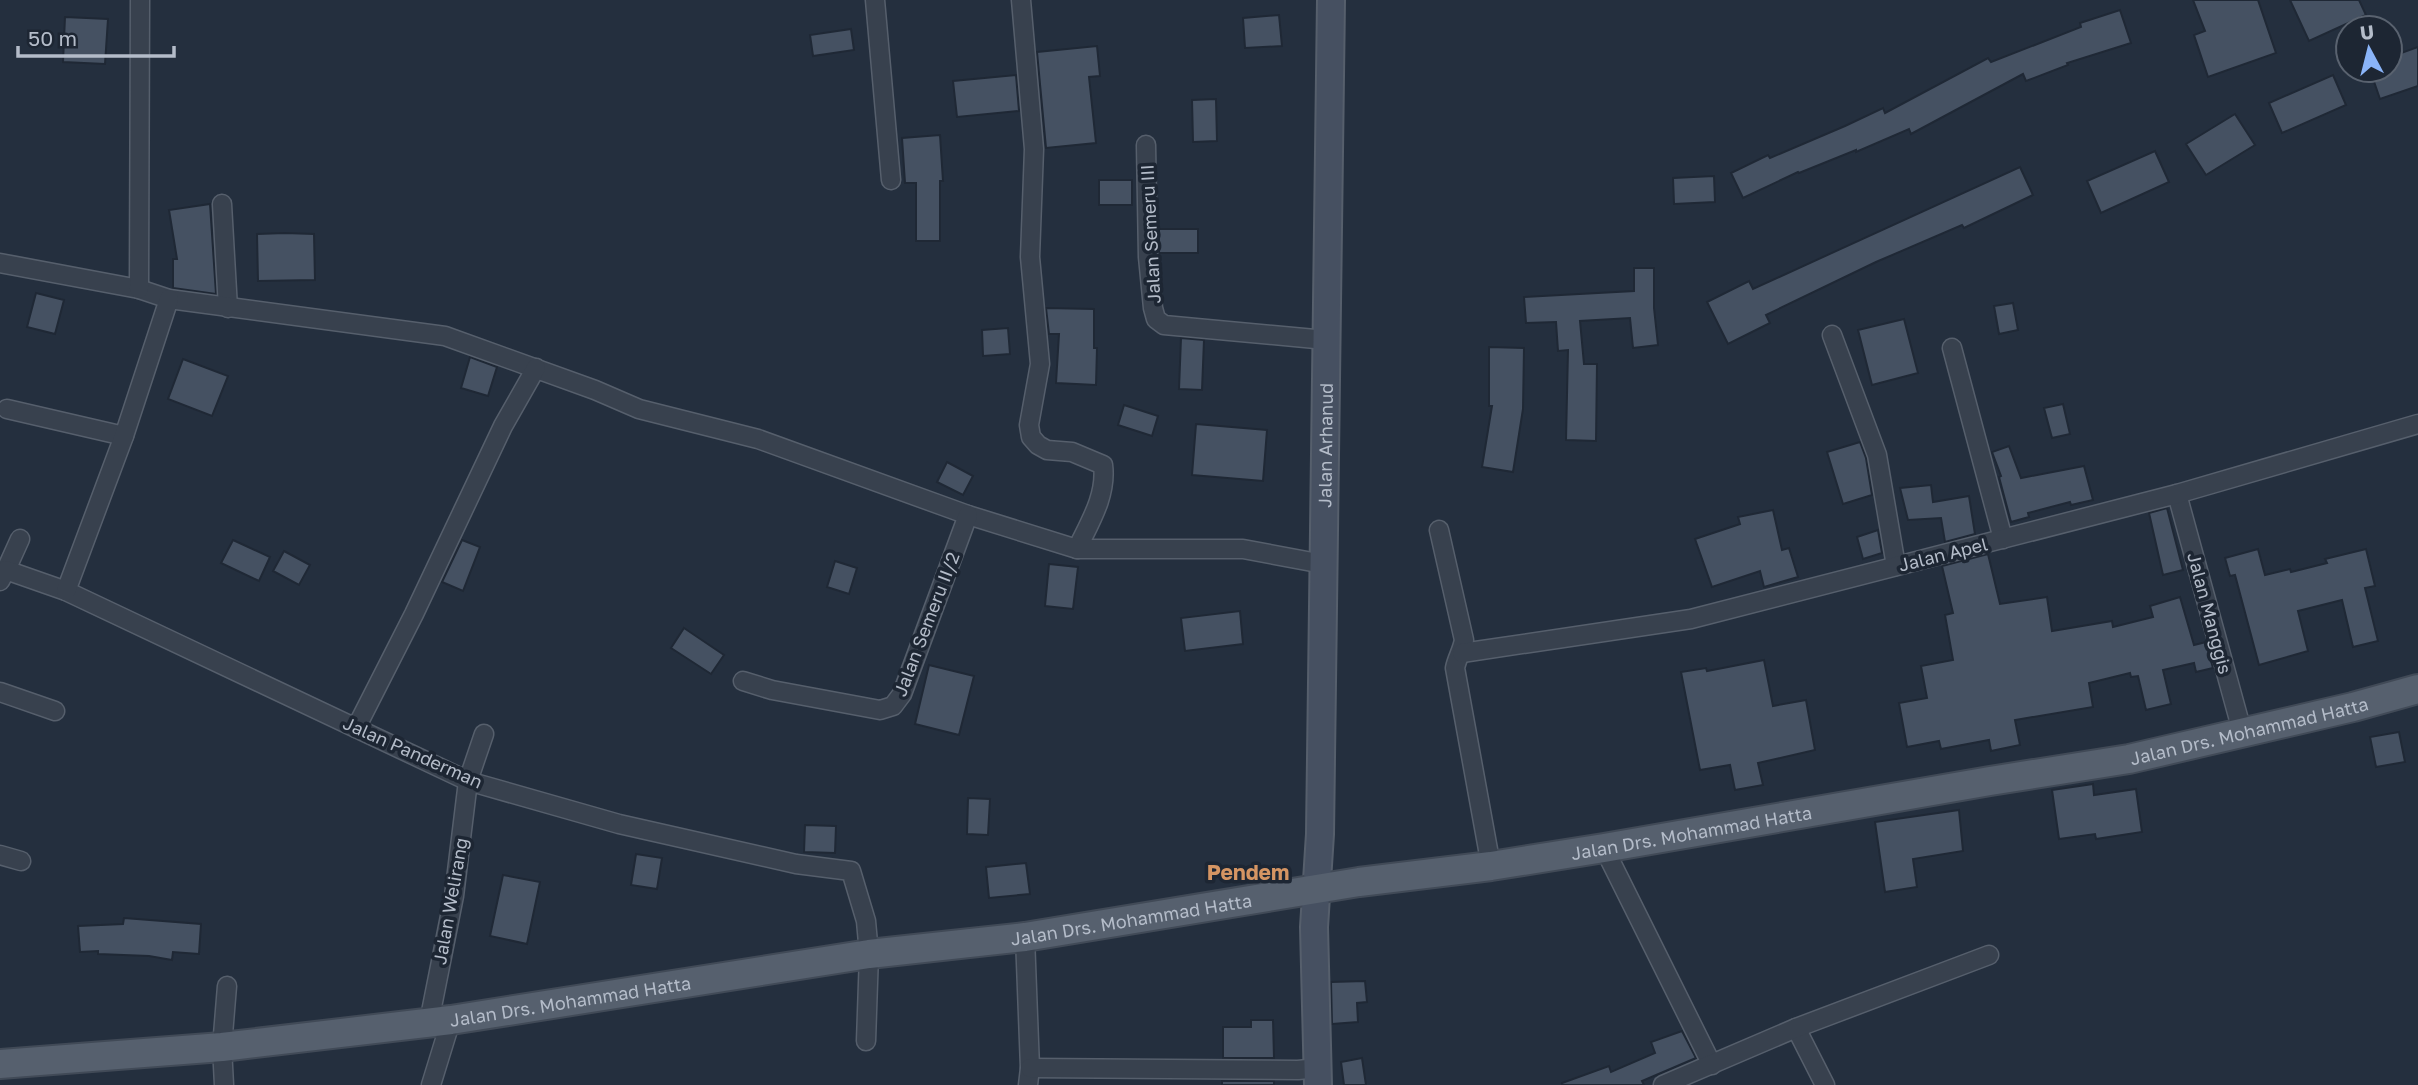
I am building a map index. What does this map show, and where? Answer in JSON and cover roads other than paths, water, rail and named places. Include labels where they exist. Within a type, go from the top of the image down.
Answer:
[{"type":"main road","name":"Jalan Drs. Mohammad Hatta","points":[[0,1064],[222,1047],[440,1021],[869,954],[1024,937],[1359,882],[1491,866],[1990,780],[2129,759],[2353,707],[2418,689]]},
{"type":"street","points":[[139,289],[140,0]]},
{"type":"street","points":[[875,0],[891,180]]},
{"type":"street","points":[[1021,0],[1034,149],[1030,257],[1040,364],[1029,425],[1031,437],[1046,450],[1072,452],[1103,465],[1105,481],[1098,505],[1077,549]]},
{"type":"street","name":"Jalan Arhanud","points":[[1318,1076],[1315,890],[1320,834],[1331,0]]},
{"type":"street","name":"Jalan Semeru III","points":[[1146,145],[1148,257],[1156,319],[1164,325],[1326,340]]},
{"type":"street","points":[[222,204],[228,308]]},
{"type":"street","points":[[0,263],[139,289],[169,299],[444,336],[536,368],[639,409],[758,439],[968,515],[1077,549],[1243,549],[1323,564]]},
{"type":"street","points":[[66,591],[124,436],[169,299]]},
{"type":"street","points":[[1832,335],[1877,455],[1896,566]]},
{"type":"street","points":[[1952,348],[2003,539]]},
{"type":"street","points":[[356,728],[414,614],[503,426],[536,368]]},
{"type":"street","points":[[7,409],[124,436]]},
{"type":"street","name":"Jalan Apel","points":[[1462,653],[1691,619],[2178,495],[2418,424]]},
{"type":"street","name":"Jalan Manggis","points":[[2178,495],[2242,731]]},
{"type":"street","name":"Jalan Semeru II/2","points":[[743,681],[772,690],[841,703],[880,709],[893,706],[902,694],[968,515]]},
{"type":"street","points":[[1439,530],[1464,639],[1462,653],[1457,658],[1455,668],[1491,866]]},
{"type":"street","points":[[3,576],[20,539]]},
{"type":"street","name":"Jalan Panderman","points":[[3,576],[66,591],[291,695],[468,781],[619,824],[796,864],[852,871],[866,921],[869,954]]},
{"type":"street","points":[[0,692],[55,711]]},
{"type":"street","name":"Jalan Welirang","points":[[431,1085],[468,781],[484,734]]},
{"type":"street","points":[[1604,848],[1712,1065]]},
{"type":"street","points":[[0,855],[21,861]]},
{"type":"street","points":[[1024,937],[1029,1077],[1298,1070],[1318,1076]]},
{"type":"street","points":[[866,1041],[869,954]]},
{"type":"street","points":[[1663,1085],[1796,1028],[1989,955]]},
{"type":"street","points":[[224,1085],[222,1047],[227,986]]},
{"type":"street","points":[[1796,1028],[1825,1085]]},
{"type":"district","name":"Pendem","points":[[1248,872]]}]
